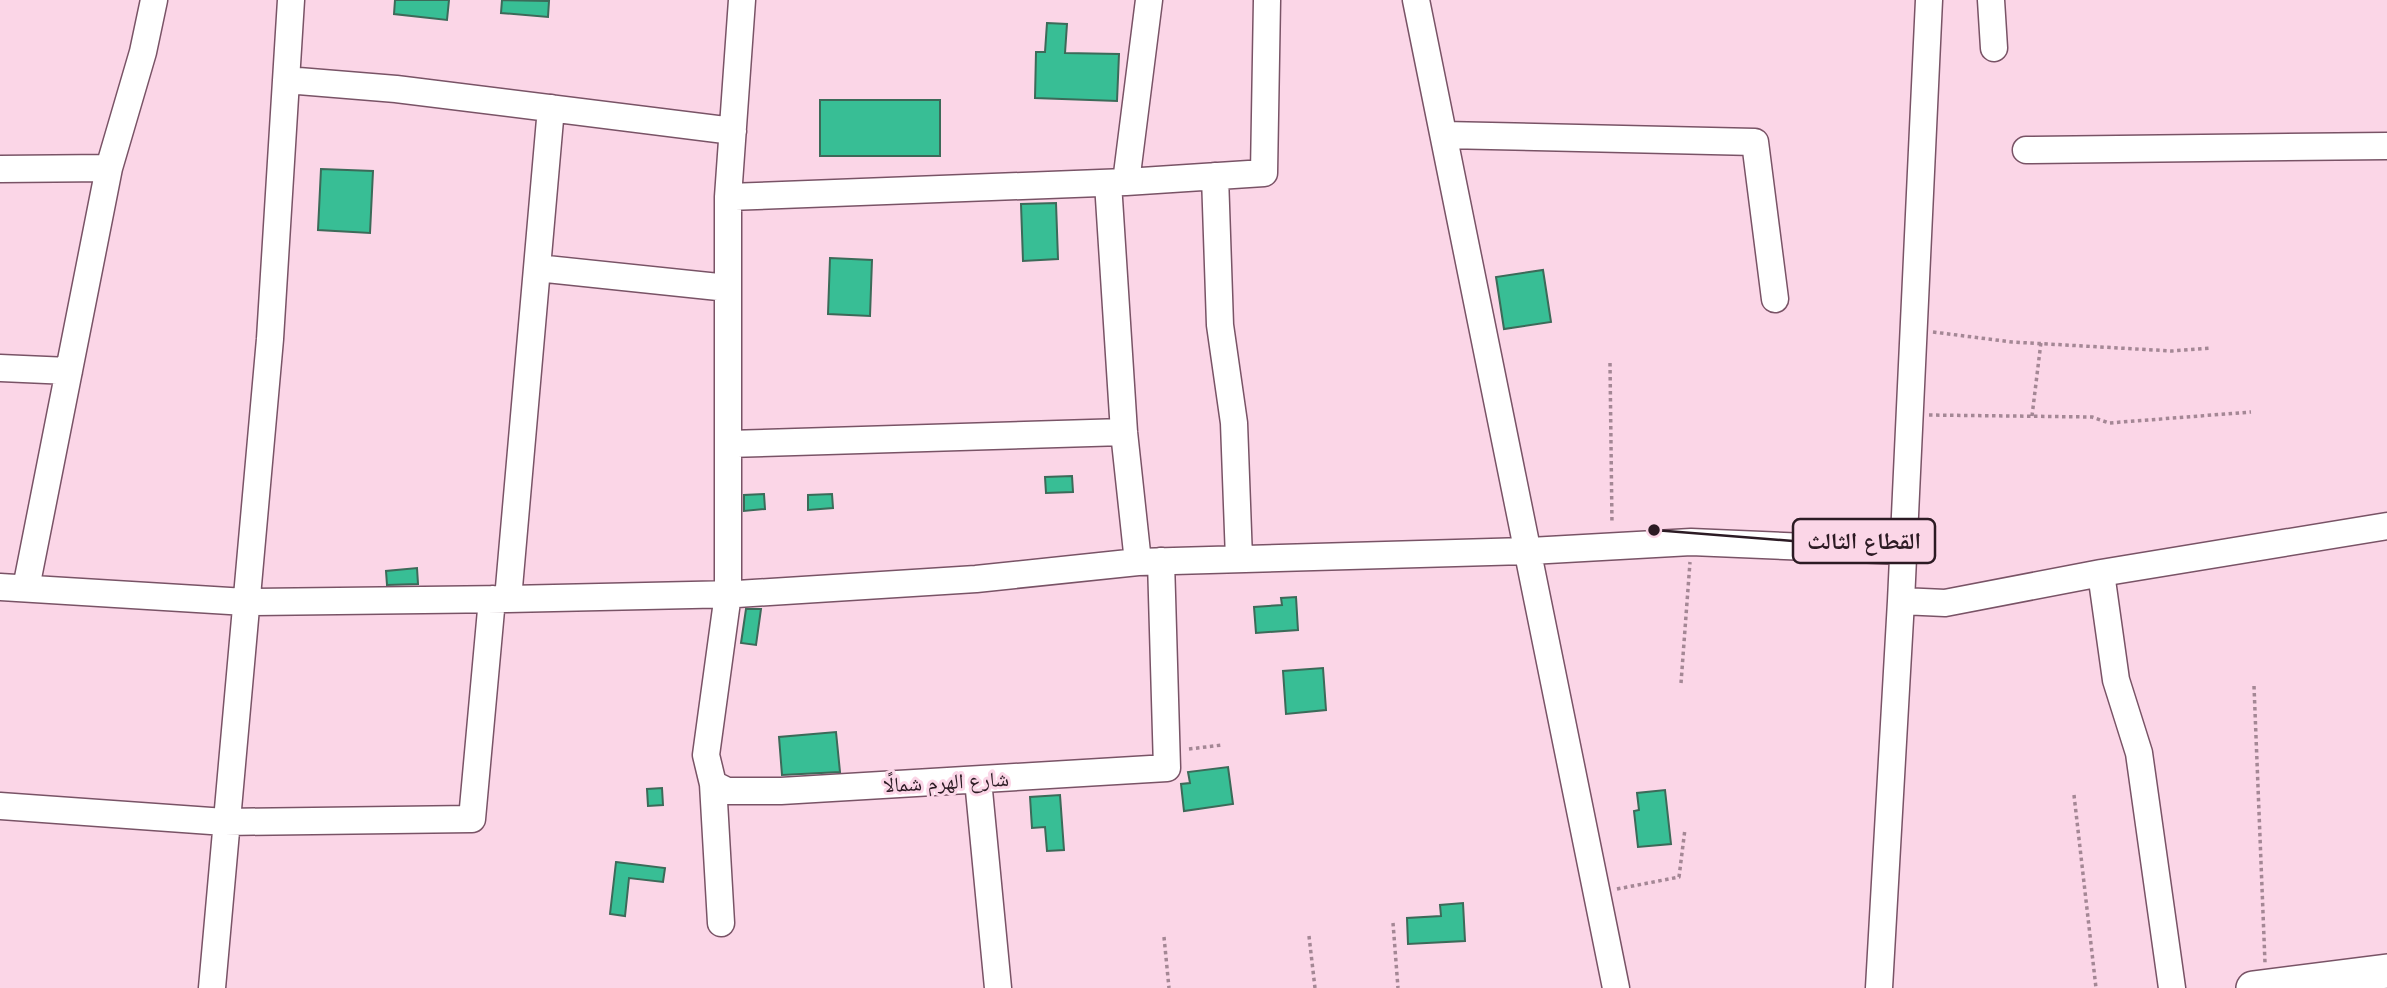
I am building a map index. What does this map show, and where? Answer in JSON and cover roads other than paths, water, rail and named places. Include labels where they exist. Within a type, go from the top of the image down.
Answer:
[{"type":"main road","points":[[2260,987],[2387,971]]},
{"type":"street","points":[[26,588],[109,168],[144,52],[154,0]]},
{"type":"street","points":[[212,988],[270,340],[291,0]]},
{"type":"street","points":[[721,923],[713,784],[706,755],[728,594],[728,197],[742,0]]},
{"type":"street","points":[[1149,0],[1117,182],[1124,432],[1149,561]]},
{"type":"street","points":[[728,197],[1117,182],[1264,173],[1267,0]]},
{"type":"street","points":[[1416,0],[1530,551],[1616,988]]},
{"type":"street","points":[[1879,988],[1901,601],[1929,0]]},
{"type":"street","points":[[1991,0],[1994,48]]},
{"type":"street","points":[[286,80],[396,89],[733,131]]},
{"type":"street","points":[[0,806],[225,822],[472,819],[537,268],[551,108]]},
{"type":"street","points":[[1444,135],[1755,142],[1775,299]]},
{"type":"street","points":[[2026,150],[2387,146]]},
{"type":"street","points":[[0,169],[109,168]]},
{"type":"street","points":[[1215,176],[1220,325],[1234,423],[1239,559]]},
{"type":"street","points":[[537,268],[728,288]]},
{"type":"street","points":[[0,368],[69,371]]},
{"type":"street","points":[[728,444],[1124,432]]},
{"type":"street","points":[[1901,601],[1945,603],[2101,573],[2387,526]]},
{"type":"street","points":[[0,587],[246,602],[500,599],[728,594],[976,579],[1149,561],[1530,551],[1691,542],[1903,551]]},
{"type":"street","name":"شارع الهرم شمالًا","points":[[713,784],[727,791],[781,791],[1167,768],[1149,561]]},
{"type":"street","points":[[2101,573],[2116,681],[2139,753],[2172,988]]},
{"type":"street","points":[[978,780],[998,988]]},
{"type":"place","name":"القطاع الثالث","points":[[1654,530]]}]
